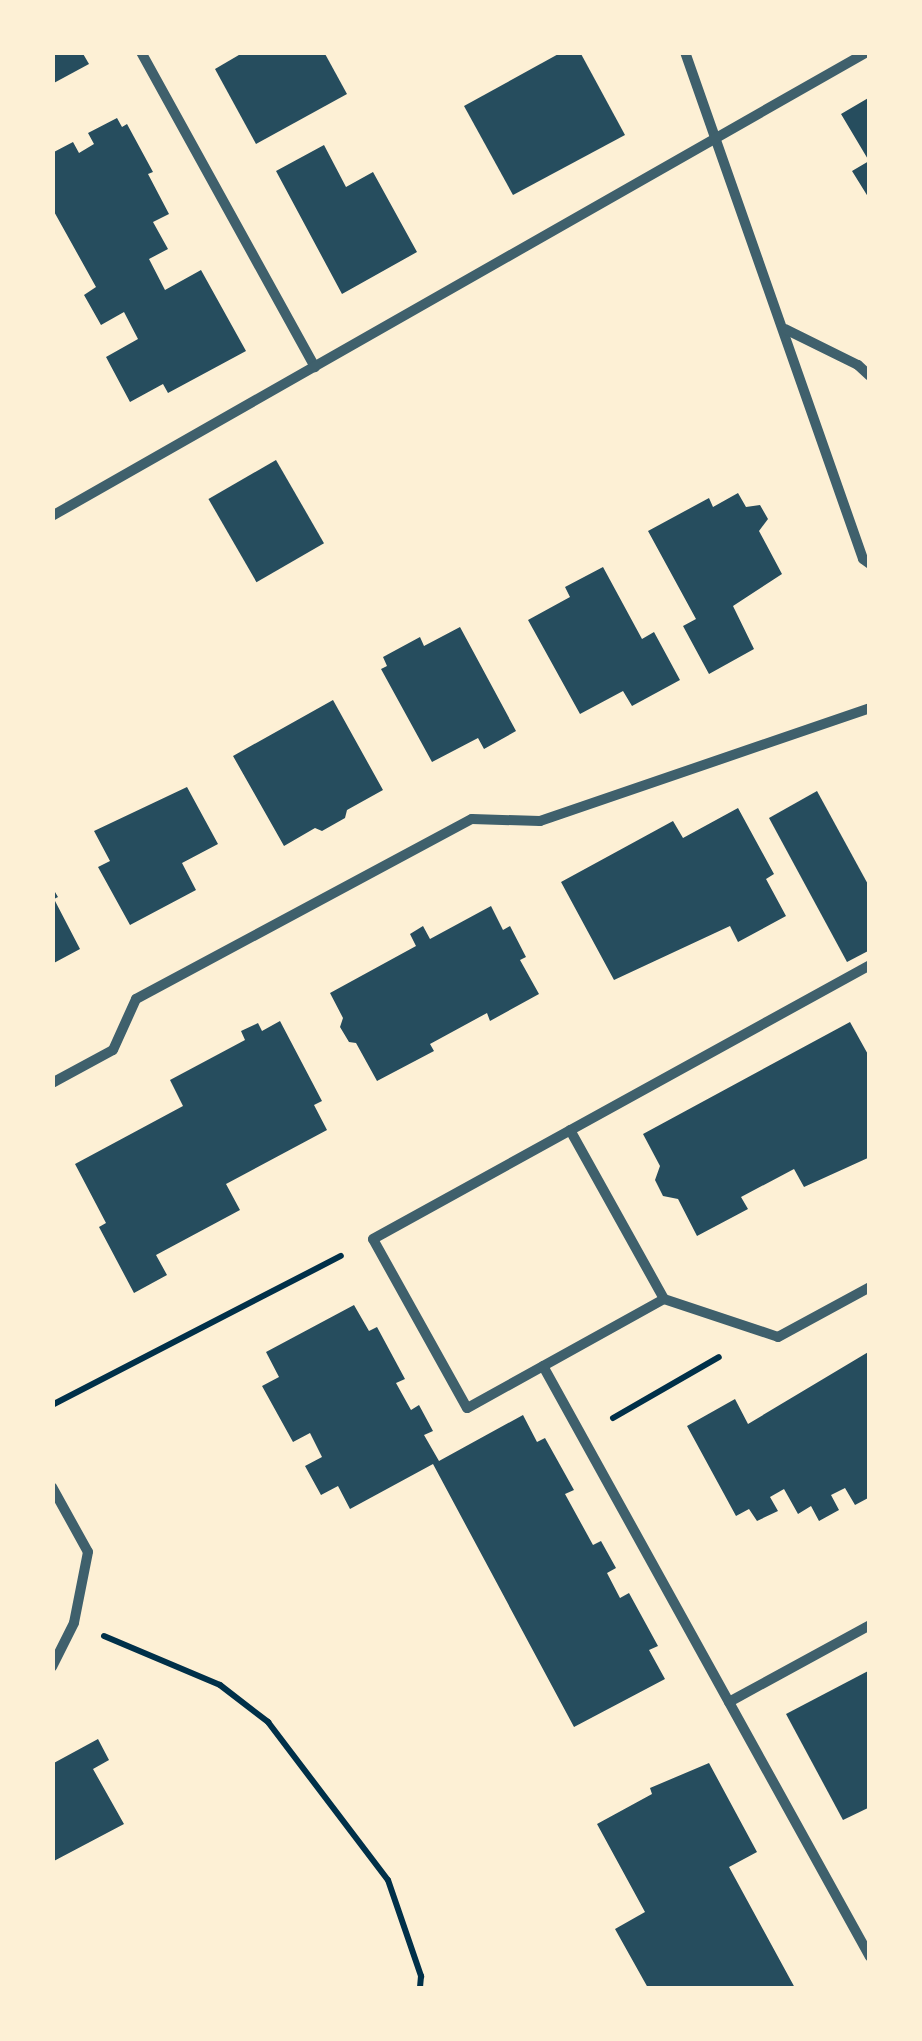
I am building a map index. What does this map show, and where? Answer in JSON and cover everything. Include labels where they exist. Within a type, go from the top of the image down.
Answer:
[{"type":"street","points":[[142,52],[314,367]]},
{"type":"street","points":[[686,52],[862,559],[870,564]]},
{"type":"street","points":[[52,516],[868,52]]},
{"type":"street","points":[[785,329],[858,365],[870,376]]},
{"type":"street","points":[[52,1083],[113,1050],[136,999],[472,820],[540,821],[870,708]]},
{"type":"street","points":[[664,1299],[467,1408],[373,1239],[870,965]]},
{"type":"street","points":[[570,1130],[664,1299],[778,1337],[870,1287]]},
{"type":"street","points":[[543,1366],[870,1957]]},
{"type":"street","points":[[52,1487],[88,1552],[74,1624],[52,1668]]},
{"type":"street","points":[[729,1702],[870,1625]]},
{"type":"path","points":[[52,1405],[373,1239]]},
{"type":"path","points":[[581,1436],[720,1357],[778,1337]]},
{"type":"path","points":[[74,1624],[220,1685],[268,1722],[388,1880],[421,1976],[420,1988]]},
{"type":"building","points":[[52,52],[82,52],[89,64],[52,84]]},
{"type":"building","points":[[244,52],[324,52],[347,94],[256,144],[215,69]]},
{"type":"building","points":[[562,52],[580,52],[625,135],[513,195],[464,106]]},
{"type":"building","points":[[870,97],[870,200],[852,171],[869,161],[841,114]]},
{"type":"building","points":[[117,118],[122,127],[127,124],[153,172],[148,174],[169,214],[153,222],[168,249],[149,259],[165,290],[201,270],[246,351],[168,393],[163,384],[130,402],[106,357],[138,339],[124,312],[101,325],[84,295],[96,287],[52,208],[52,153],[73,142],[79,153],[94,144],[88,133]]},
{"type":"building","points":[[324,145],[346,187],[373,172],[417,252],[342,294],[276,171]]},
{"type":"building","points":[[276,460],[324,543],[256,582],[208,499]]},
{"type":"building","points":[[738,493],[746,507],[760,505],[768,519],[759,531],[782,574],[733,606],[754,649],[709,674],[683,626],[696,619],[648,531],[709,498],[713,507]]},
{"type":"building","points":[[603,567],[642,639],[654,632],[680,680],[632,706],[623,691],[580,714],[528,620],[570,597],[565,587]]},
{"type":"building","points":[[460,627],[516,731],[484,749],[478,738],[432,762],[381,669],[387,666],[383,657],[420,637],[424,646]]},
{"type":"building","points":[[333,700],[383,790],[347,810],[345,818],[322,831],[315,828],[284,846],[233,756]]},
{"type":"building","points":[[187,787],[218,844],[182,863],[196,890],[130,925],[98,867],[110,861],[94,831]]},
{"type":"building","points":[[817,791],[870,888],[870,950],[847,962],[769,818]]},
{"type":"building","points":[[738,808],[774,874],[766,879],[786,916],[738,942],[730,926],[614,980],[561,882],[673,821],[683,838]]},
{"type":"building","points":[[52,887],[58,897],[54,899],[80,949],[52,964]]},
{"type":"building","points":[[491,906],[503,930],[510,926],[526,957],[520,960],[539,994],[490,1021],[487,1013],[430,1044],[434,1051],[377,1081],[356,1043],[349,1042],[340,1027],[343,1018],[330,993],[416,946],[410,934],[423,926],[430,939]]},
{"type":"building","points":[[280,1021],[322,1101],[314,1105],[327,1130],[226,1184],[240,1210],[156,1255],[167,1275],[134,1293],[99,1227],[106,1223],[75,1164],[183,1106],[170,1080],[245,1040],[241,1031],[258,1023],[262,1031]]},
{"type":"building","points":[[850,1022],[870,1058],[870,1157],[804,1187],[794,1169],[741,1197],[748,1209],[697,1236],[678,1199],[663,1196],[655,1180],[660,1166],[643,1134]]},
{"type":"building","points":[[354,1305],[369,1331],[377,1327],[405,1379],[396,1383],[411,1410],[419,1405],[433,1431],[424,1435],[439,1461],[523,1415],[537,1442],[545,1438],[574,1490],[565,1494],[593,1545],[601,1541],[616,1568],[607,1573],[620,1598],[629,1593],[658,1646],[649,1650],[665,1679],[574,1727],[433,1464],[350,1509],[338,1486],[321,1495],[305,1466],[322,1457],[310,1433],[293,1442],[262,1386],[279,1377],[266,1352]]},
{"type":"building","points":[[870,1351],[870,1497],[855,1505],[845,1488],[831,1495],[839,1510],[819,1521],[811,1506],[798,1514],[784,1489],[770,1497],[778,1511],[757,1521],[749,1509],[736,1516],[687,1426],[735,1399],[748,1424]]},
{"type":"building","points":[[870,1670],[870,1807],[843,1820],[786,1714]]},
{"type":"building","points":[[98,1739],[109,1760],[93,1769],[124,1824],[52,1862],[52,1764]]},
{"type":"building","points":[[709,1763],[757,1852],[729,1867],[795,1988],[648,1988],[615,1929],[645,1912],[597,1824],[652,1794],[650,1788]]}]
